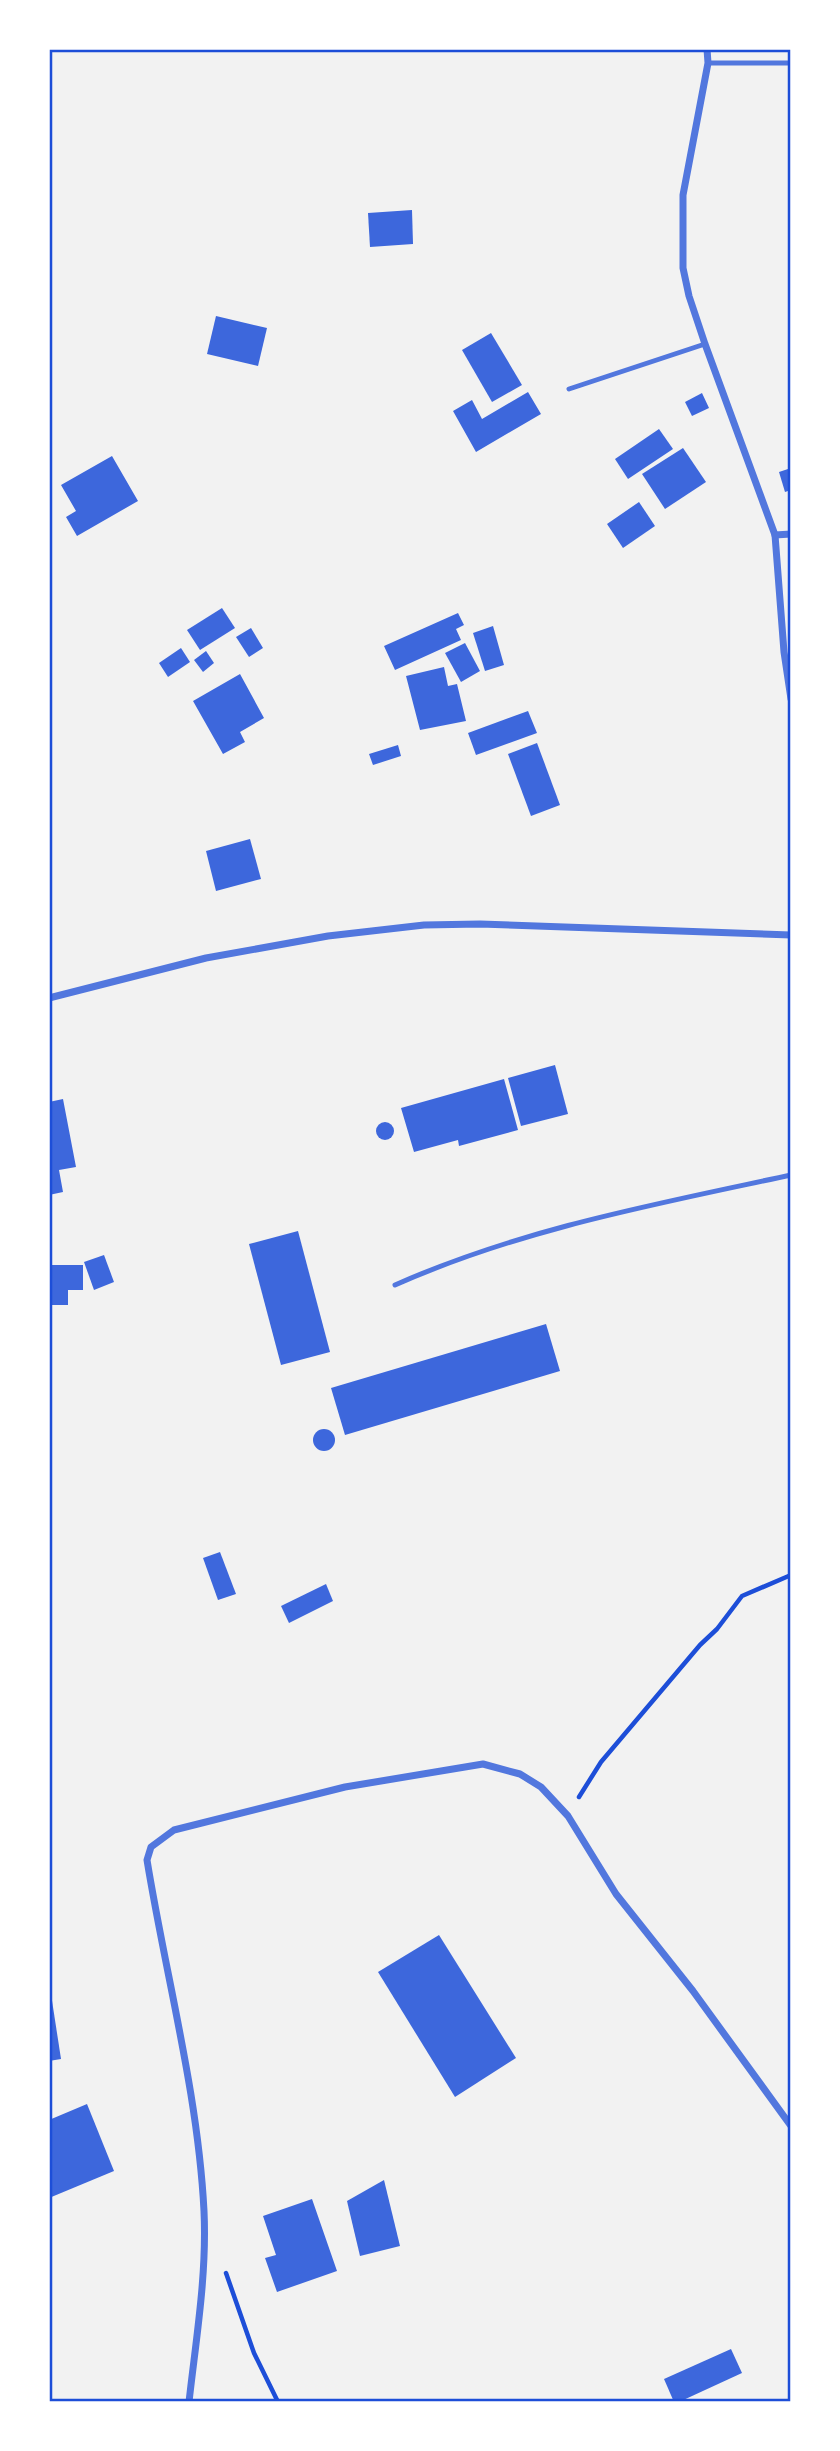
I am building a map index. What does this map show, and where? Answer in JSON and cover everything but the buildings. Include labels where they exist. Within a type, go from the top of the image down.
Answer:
[{"type":"street","points":[[707,49],[708,63],[683,195],[682,247],[689,296],[775,535],[784,652],[791,699]]},
{"type":"street","points":[[775,535],[791,534]]},
{"type":"street","points":[[49,998],[205,957],[328,936],[424,925],[480,924],[791,935]]},
{"type":"street","points":[[189,2402],[205,2264],[200,2157],[184,2053],[146,1860],[150,1847],[174,1830],[345,1787],[483,1764],[520,1774],[541,1787],[568,1816],[616,1894],[693,1990],[791,2126]]},
{"type":"lane","points":[[708,63],[791,63]]},
{"type":"lane","points":[[569,389],[705,344]]},
{"type":"lane","points":[[394,1286],[448,1262],[528,1236],[791,1175]]},
{"type":"path","points":[[568,1816],[601,1762],[700,1645],[718,1629],[742,1596],[791,1575]]},
{"type":"path","points":[[222,2263],[254,2353],[278,2402]]}]
